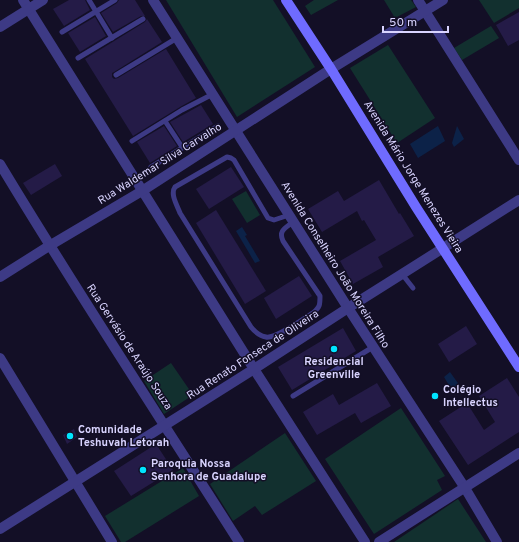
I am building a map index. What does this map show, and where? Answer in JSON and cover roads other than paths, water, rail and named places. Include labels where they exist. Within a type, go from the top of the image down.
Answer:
[{"type":"street","points":[[23,0],[254,369],[365,542]]},
{"type":"street","points":[[0,27],[43,0]]},
{"type":"street","name":"Avenida Conselheiro João Moreira Filho","points":[[153,0],[498,542]]},
{"type":"street","name":"Avenida Mário Jorge Menezes Vieira","points":[[286,0],[519,367]]},
{"type":"street","points":[[418,0],[519,160]]},
{"type":"street","name":"Rua Waldemar Silva Carvalho","points":[[0,277],[142,191],[331,69],[443,0]]},
{"type":"street","name":"Rua Gervásio de Araújo Souza","points":[[0,164],[49,246],[239,542]]},
{"type":"street","name":"Rua Renato Fonseca de Oliveira","points":[[0,529],[519,200]]},
{"type":"street","points":[[0,358],[112,542]]},
{"type":"street","points":[[379,542],[519,453]]},
{"type":"lane","points":[[89,0],[112,38]]},
{"type":"lane","points":[[62,32],[115,0]]},
{"type":"lane","points":[[78,58],[143,19]]},
{"type":"lane","points":[[116,75],[177,38]]},
{"type":"lane","points":[[132,141],[182,110],[213,94]]},
{"type":"lane","points":[[165,120],[182,148]]},
{"type":"lane","points":[[151,167],[218,126]]},
{"type":"lane","points":[[227,157],[234,160],[268,218],[274,220],[291,218],[281,236],[320,296],[320,305],[313,313],[276,336],[268,338],[256,333],[251,327],[180,213],[172,193],[175,187],[227,157]]},
{"type":"lane","points":[[402,274],[412,288]]},
{"type":"lane","points":[[293,396],[373,347]]},
{"type":"water","points":[[438,126],[445,141],[418,158],[410,144]]},
{"type":"water","points":[[457,126],[464,139],[454,147],[452,143]]},
{"type":"water","points":[[242,227],[247,235],[245,236],[260,261],[255,263],[236,231]]},
{"type":"water","points":[[450,372],[460,386],[453,392],[444,377]]},
{"type":"place","name":"Residencial Greenville","points":[[334,349]]},
{"type":"place","name":"Colégio Intellectus","points":[[435,396]]},
{"type":"place","name":"Comunidade Teshuvah Letorah","points":[[70,436]]},
{"type":"place","name":"Paroquia Nossa Senhora de Guadalupe","points":[[143,470]]}]
